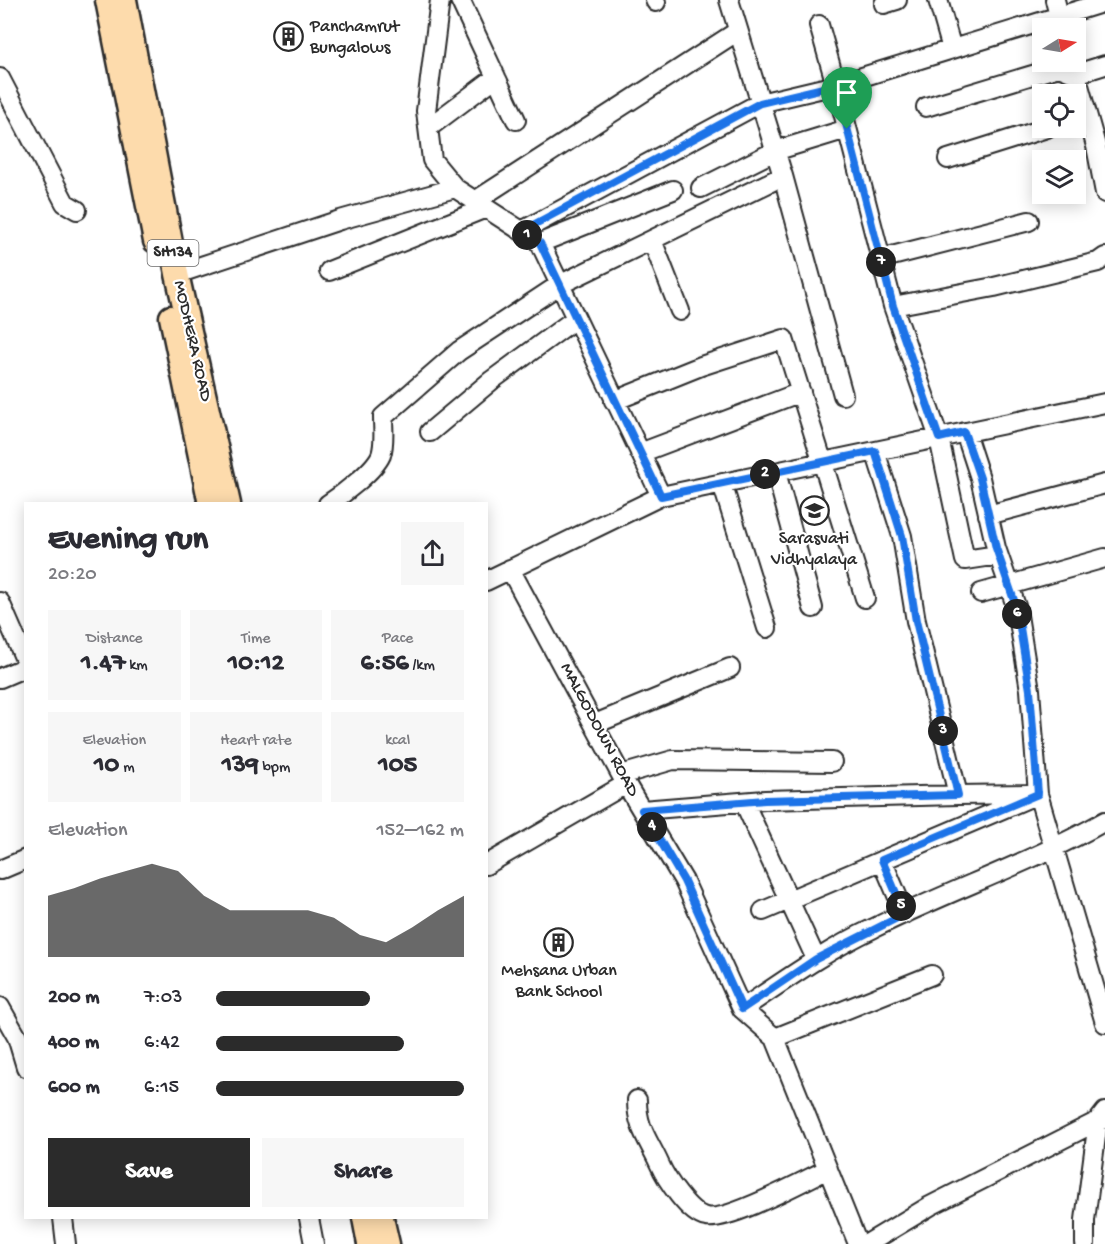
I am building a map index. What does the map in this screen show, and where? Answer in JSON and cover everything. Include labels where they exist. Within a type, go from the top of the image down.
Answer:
[{"type":"main road","points":[[107,0],[210,502]]},
{"type":"main road","name":"MODHERA ROAD","points":[[124,0],[177,274],[229,502]]},
{"type":"main road","points":[[365,1219],[383,1236]]},
{"type":"street","points":[[460,0],[516,120]]},
{"type":"street","points":[[729,0],[783,176],[843,396]]},
{"type":"street","points":[[938,0],[952,49]]},
{"type":"street","points":[[443,2],[426,111],[432,160],[455,188],[540,243],[661,496]]},
{"type":"street","points":[[522,231],[760,103],[836,85],[1058,14],[1105,2]]},
{"type":"street","points":[[819,25],[893,306],[939,438],[965,560],[998,555]]},
{"type":"street","points":[[329,271],[481,204],[738,31]]},
{"type":"street","points":[[1086,67],[1105,65]]},
{"type":"street","points":[[926,107],[1042,72]]},
{"type":"street","points":[[428,128],[496,77]]},
{"type":"street","points":[[0,78],[65,203],[77,210]]},
{"type":"street","points":[[701,188],[775,151],[847,129]]},
{"type":"street","points":[[1086,132],[1105,193]]},
{"type":"street","points":[[948,159],[1032,133]]},
{"type":"street","points":[[331,502],[345,494],[380,458],[384,440],[382,417],[459,351],[559,285],[783,176]]},
{"type":"street","points":[[177,274],[340,220],[455,188]]},
{"type":"street","points":[[540,243],[672,190]]},
{"type":"street","points":[[880,259],[1029,221]]},
{"type":"street","points":[[652,240],[680,310]]},
{"type":"street","points":[[893,306],[994,287],[1098,262],[1105,257]]},
{"type":"street","points":[[430,432],[492,380],[575,319]]},
{"type":"street","points":[[614,400],[701,366],[784,339],[865,598]]},
{"type":"street","points":[[639,453],[801,392]]},
{"type":"street","points":[[488,580],[661,496],[1105,403]]},
{"type":"street","points":[[964,432],[980,478],[998,555],[1017,609],[1030,690],[1038,794],[1099,976],[1105,1023]]},
{"type":"street","points":[[875,451],[902,536],[916,621],[958,795]]},
{"type":"street","points":[[776,472],[813,608]]},
{"type":"street","points":[[722,483],[767,628]]},
{"type":"street","points":[[988,515],[1105,484]]},
{"type":"street","points":[[981,593],[1105,558]]},
{"type":"street","name":"MALGODOWN ROAD","points":[[510,569],[624,779],[684,881],[742,1009],[775,1038],[858,1244]]},
{"type":"street","points":[[0,602],[24,657]]},
{"type":"street","points":[[0,678],[24,668]]},
{"type":"street","points":[[594,724],[730,668]]},
{"type":"street","points":[[488,864],[624,779],[674,760],[832,762]]},
{"type":"street","points":[[642,810],[744,802],[1038,794]]},
{"type":"street","points":[[763,911],[1038,794]]},
{"type":"street","points":[[744,802],[816,959]]},
{"type":"street","points":[[742,1009],[816,959],[905,914],[1056,849],[1105,821]]},
{"type":"street","points":[[0,870],[24,860]]},
{"type":"street","points":[[882,860],[905,914]]},
{"type":"street","points":[[775,1038],[932,975]]},
{"type":"street","points":[[0,1007],[21,1036],[24,1055]]},
{"type":"street","points":[[637,1100],[637,1121],[665,1176],[699,1215],[709,1218],[746,1208],[828,1169]]},
{"type":"street","points":[[1085,1244],[1098,1169],[1103,1118]]},
{"type":"street","points":[[867,1244],[930,1206],[1103,1118]]},
{"type":"street","points":[[63,1219],[66,1244]]},
{"type":"street","points":[[309,1219],[314,1244]]},
{"type":"place","name":"Panchamrut Bungalows","points":[[289,37]]},
{"type":"place","name":"Sarasvati Vidhyalaya","points":[[814,510]]},
{"type":"place","name":"Mehsana Urban Bank School","points":[[559,942]]},
{"type":"route","points":[[836,85],[847,129],[893,306],[939,438],[964,432],[980,478],[996,548],[1017,609],[1030,690],[1038,794],[882,860],[905,914],[874,927],[816,959],[742,1009],[684,881],[642,810],[765,800],[884,799],[958,795],[916,621],[902,536],[875,451],[661,496],[540,243],[522,231],[760,103],[836,85]]}]
